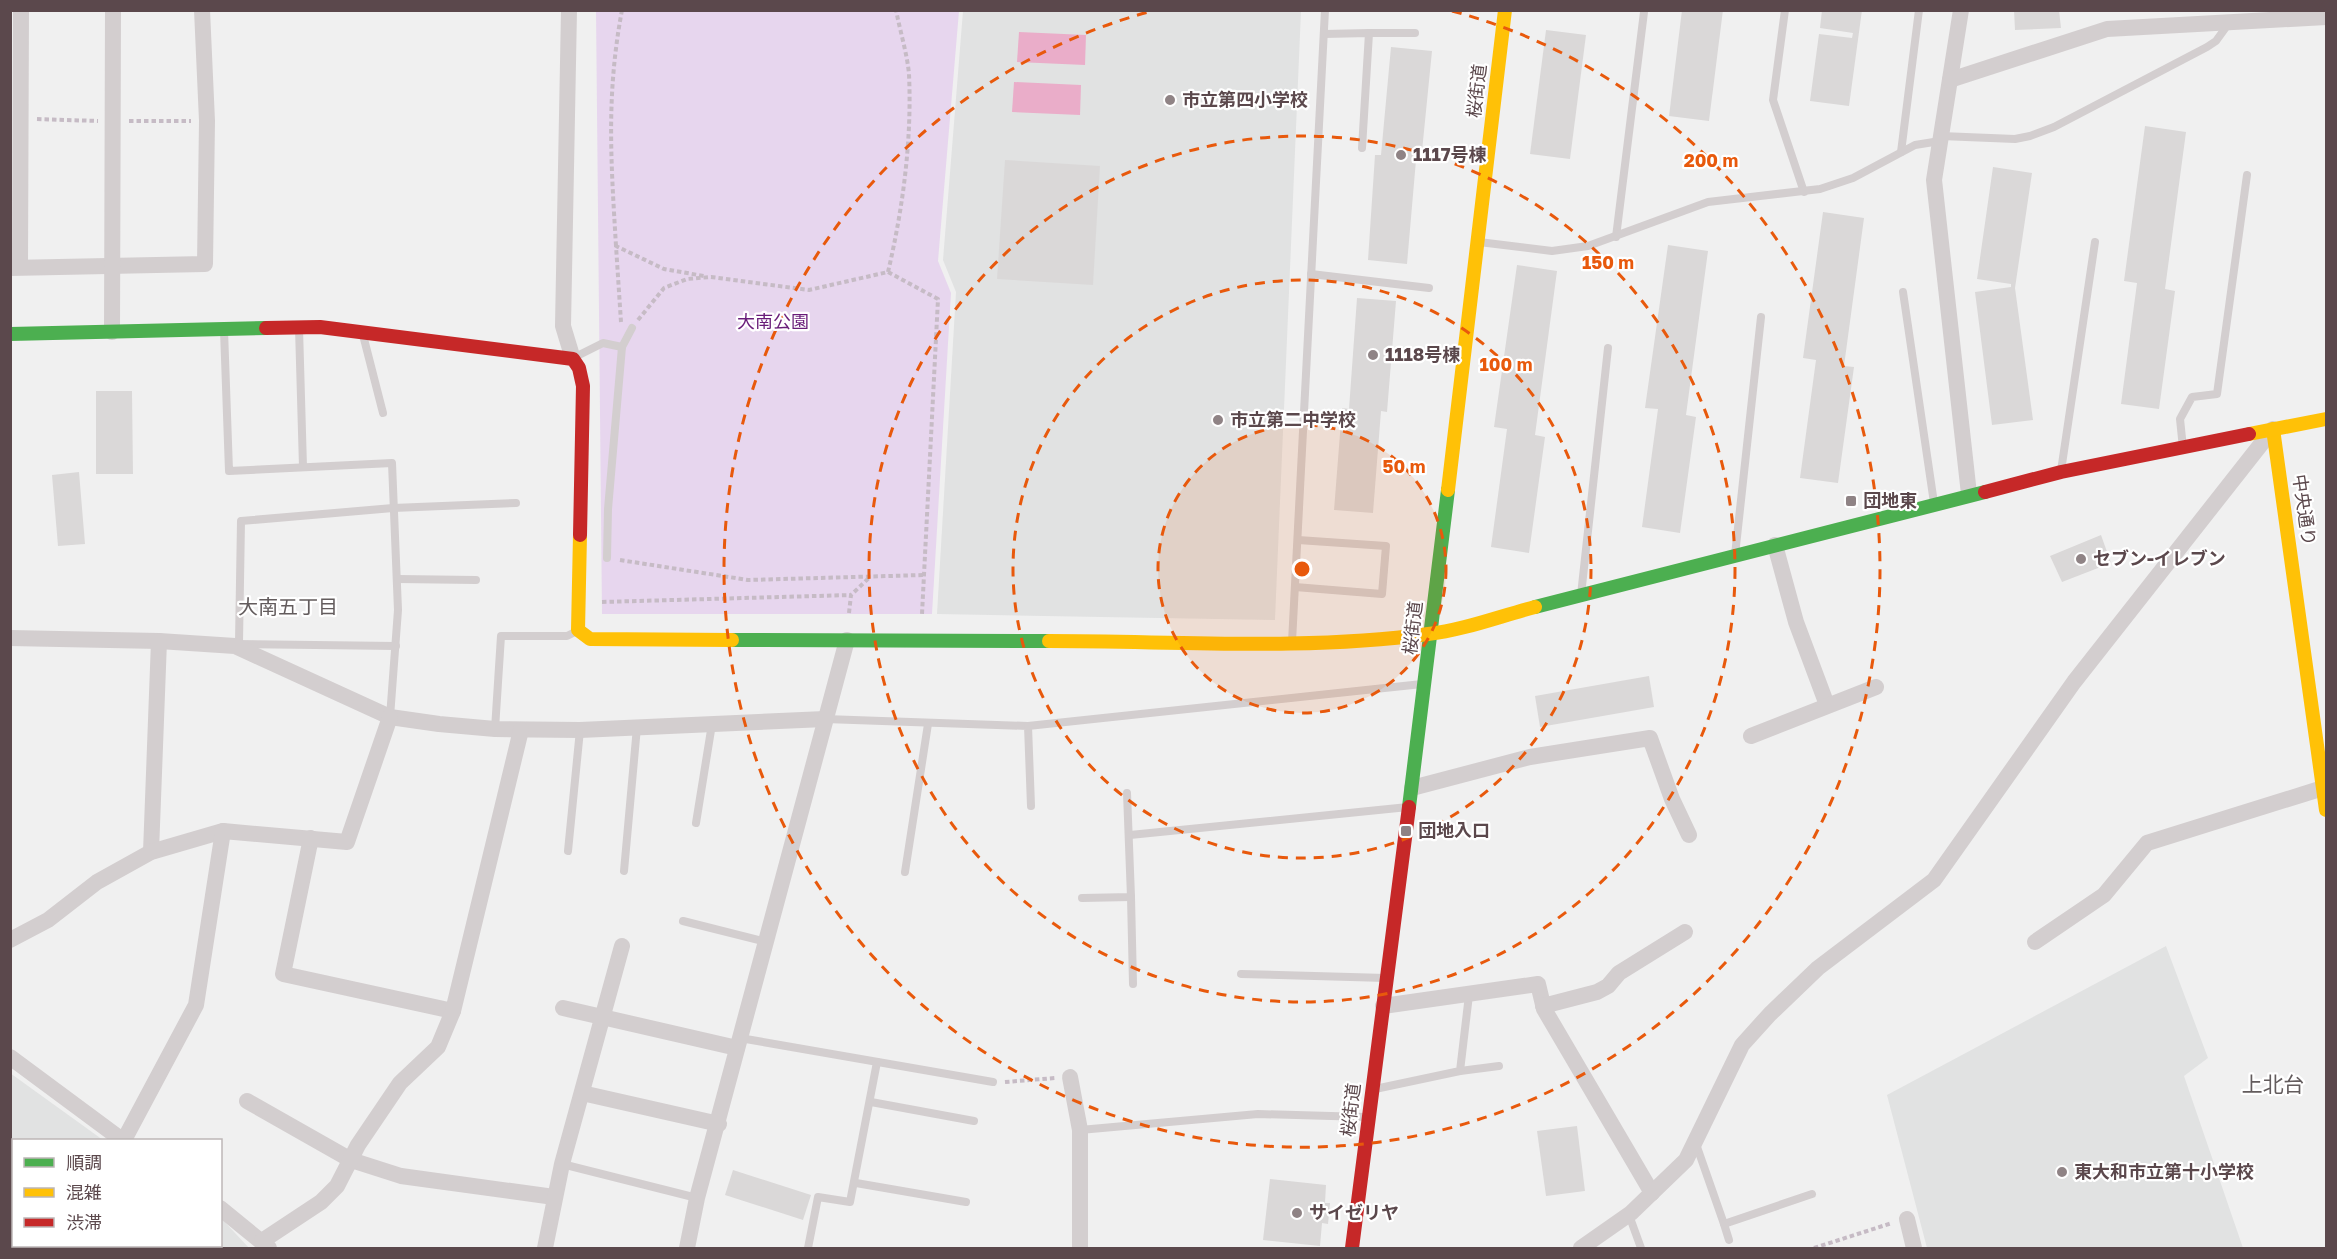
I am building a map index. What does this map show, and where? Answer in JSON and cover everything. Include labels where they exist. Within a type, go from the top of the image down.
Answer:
[{"type":"street","points":[[21,10],[15,268],[111,264],[205,264],[207,121],[202,10]]},
{"type":"street","points":[[112,332],[113,10]]},
{"type":"street","points":[[569,10],[563,326],[573,359],[579,368],[583,386],[578,630],[590,639],[607,641],[847,639],[1292,643],[1373,641],[1431,634],[2061,471],[2326,419]]},
{"type":"street","name":"桜街道","points":[[1352,1248],[1425,684],[1505,10]]},
{"type":"street","points":[[1961,10],[1934,180],[1969,494]]},
{"type":"street","points":[[1950,80],[2108,29],[2326,17]]},
{"type":"street","points":[[10,334],[299,327],[362,332],[573,359]]},
{"type":"street","points":[[1581,1248],[1629,1215],[1686,1160],[1742,1045],[1818,968],[1934,880],[2074,682],[2273,429]]},
{"type":"street","name":"中央通り","points":[[2273,429],[2311,661],[2326,810]]},
{"type":"street","points":[[1775,545],[1796,622],[1827,705]]},
{"type":"street","points":[[10,638],[237,644],[390,717],[495,729],[580,730],[825,719]]},
{"type":"street","points":[[687,1248],[697,1198],[719,1124],[847,639]]},
{"type":"street","points":[[151,852],[159,641]]},
{"type":"street","points":[[1751,736],[1876,687]]},
{"type":"street","points":[[10,940],[48,920],[97,882],[151,852],[224,831],[347,842],[390,717]]},
{"type":"street","points":[[222,1210],[266,1245],[338,1186],[358,1145],[400,1083],[438,1047],[453,1011],[521,730]]},
{"type":"street","points":[[1412,788],[1530,757],[1650,738],[1672,799],[1689,835]]},
{"type":"street","points":[[2035,942],[2104,895],[2147,843],[2324,788]]},
{"type":"street","points":[[124,1139],[196,1005],[224,831]]},
{"type":"street","points":[[310,838],[284,974],[453,1011]]},
{"type":"street","points":[[1543,1006],[1597,992],[1608,986],[1619,973],[1685,932]]},
{"type":"street","points":[[545,1248],[562,1164],[622,946]]},
{"type":"street","points":[[1383,1006],[1538,984],[1543,1006],[1652,1193]]},
{"type":"street","points":[[563,1008],[604,1018],[739,1043]]},
{"type":"street","points":[[10,1057],[122,1139]]},
{"type":"street","points":[[1070,1077],[1080,1130],[1080,1248]]},
{"type":"street","points":[[582,1093],[719,1124]]},
{"type":"street","points":[[247,1101],[351,1160],[401,1176],[554,1197]]},
{"type":"street","points":[[1906,1219],[1914,1248]]},
{"type":"lane","points":[[1292,643],[1325,10]]},
{"type":"lane","points":[[1785,10],[1773,100],[1804,192]]},
{"type":"lane","points":[[1901,152],[1919,10]]},
{"type":"lane","points":[[1616,237],[1644,12]]},
{"type":"lane","points":[[1476,242],[1552,250],[1588,246],[1708,202],[1743,196],[1804,192],[1853,178],[1925,141],[2015,139],[2054,127],[2207,47],[2216,41],[2229,23]]},
{"type":"lane","points":[[1362,148],[1369,33]]},
{"type":"lane","points":[[1324,34],[1415,33]]},
{"type":"lane","points":[[2183,448],[2180,419],[2193,397],[2217,394],[2247,175]]},
{"type":"lane","points":[[2061,471],[2095,242]]},
{"type":"lane","points":[[1311,274],[1429,288]]},
{"type":"lane","points":[[1903,292],[1934,504]]},
{"type":"lane","points":[[1735,555],[1761,317]]},
{"type":"lane","points":[[299,327],[303,467]]},
{"type":"lane","points":[[607,558],[608,509],[622,347],[632,328]]},
{"type":"lane","points":[[224,330],[229,471],[392,463],[398,579],[396,646],[390,717]]},
{"type":"lane","points":[[362,332],[383,413]]},
{"type":"lane","points":[[573,359],[603,343],[622,347]]},
{"type":"lane","points":[[1581,595],[1608,348]]},
{"type":"lane","points":[[396,646],[237,644],[241,521],[393,508],[516,504]]},
{"type":"lane","points":[[1295,587],[1382,594],[1386,546],[1298,540]]},
{"type":"lane","points":[[398,579],[476,580]]},
{"type":"lane","points":[[495,729],[501,636],[567,636],[578,630]]},
{"type":"lane","points":[[825,719],[1028,726],[1425,684]]},
{"type":"lane","points":[[696,823],[712,724]]},
{"type":"lane","points":[[905,872],[928,724]]},
{"type":"lane","points":[[1028,726],[1031,806]]},
{"type":"lane","points":[[624,871],[637,727]]},
{"type":"lane","points":[[568,851],[580,730]]},
{"type":"lane","points":[[1127,793],[1133,984]]},
{"type":"lane","points":[[1130,835],[1409,807]]},
{"type":"lane","points":[[1082,898],[1131,897]]},
{"type":"lane","points":[[683,921],[766,942]]},
{"type":"lane","points":[[1241,974],[1386,978]]},
{"type":"lane","points":[[1460,1071],[1469,995]]},
{"type":"lane","points":[[739,1043],[877,1062],[993,1082]]},
{"type":"lane","points":[[808,1248],[818,1197],[850,1202],[856,1183],[877,1062]]},
{"type":"lane","points":[[1372,1090],[1460,1071],[1499,1066]]},
{"type":"lane","points":[[871,1102],[974,1121]]},
{"type":"lane","points":[[1080,1130],[1258,1114],[1369,1118]]},
{"type":"lane","points":[[1695,1140],[1729,1240]]},
{"type":"lane","points":[[562,1164],[697,1198]]},
{"type":"lane","points":[[856,1183],[966,1202]]},
{"type":"lane","points":[[1724,1224],[1812,1194]]},
{"type":"lane","points":[[1629,1215],[1641,1248]]},
{"type":"path","points":[[622,10],[612,73],[609,127],[622,347]]},
{"type":"path","points":[[888,272],[900,223],[906,166],[909,73],[896,10]]},
{"type":"path","points":[[20,118],[207,121]]},
{"type":"path","points":[[616,246],[664,269],[809,290],[888,272],[938,299],[922,614]]},
{"type":"path","points":[[632,328],[664,288],[687,279],[711,277]]},
{"type":"path","points":[[607,558],[748,580],[924,575]]},
{"type":"path","points":[[849,613],[851,596],[870,577]]},
{"type":"path","points":[[602,602],[851,596]]},
{"type":"path","points":[[993,1082],[1070,1077]]},
{"type":"path","points":[[1814,1248],[1906,1219]]},
{"type":"shaded area","points":[[963,11],[1301,11],[1275,620],[937,614],[956,292],[943,260]]},
{"type":"shaded area","points":[[1019,32],[1086,35],[1085,65],[1017,62]]},
{"type":"shaded area","points":[[1014,82],[1081,85],[1080,115],[1012,112]]},
{"type":"shaded area","name":"東大和市立第十小学校","points":[[2166,946],[2208,1058],[2184,1076],[2243,1248],[1927,1248],[1887,1095]]},
{"type":"shaded area","points":[[10,1073],[102,1139],[12,1139],[12,1247],[222,1247],[222,1219],[249,1248],[11,1248]]},
{"type":"green space","name":"大南公園","points":[[596,11],[959,11],[938,261],[951,293],[932,614],[602,614]]},
{"type":"building","points":[[1682,10],[1723,10],[1709,121],[1669,116]]},
{"type":"building","points":[[1822,10],[1862,10],[1849,106],[1810,101],[1819,34],[1852,38],[1853,33],[1820,28]]},
{"type":"building","points":[[2014,10],[2059,10],[2061,28],[2015,30]]},
{"type":"building","points":[[1546,30],[1586,35],[1570,159],[1530,154]]},
{"type":"building","name":"1117号棟","points":[[1391,47],[1432,51],[1421,161],[1416,160],[1407,264],[1368,260],[1375,155],[1381,155]]},
{"type":"building","points":[[2145,126],[2186,132],[2165,289],[2175,291],[2159,409],[2121,404],[2137,283],[2124,281]]},
{"type":"building","points":[[1005,160],[1100,166],[1093,285],[997,279]]},
{"type":"building","points":[[1993,167],[2032,173],[2015,288],[2033,420],[1992,425],[1975,292],[2011,287],[2011,284],[1977,279]]},
{"type":"building","points":[[1823,212],[1864,218],[1844,366],[1854,367],[1838,483],[1800,478],[1816,360],[1803,358]]},
{"type":"building","points":[[1668,245],[1708,251],[1686,415],[1696,417],[1680,533],[1642,527],[1658,409],[1645,408]]},
{"type":"building","points":[[1517,265],[1557,271],[1535,435],[1545,437],[1529,553],[1491,547],[1507,429],[1494,427]]},
{"type":"building","name":"1118号棟","points":[[1357,298],[1396,301],[1387,412],[1381,411],[1373,513],[1334,510],[1342,408],[1349,409]]},
{"type":"building","points":[[96,391],[132,391],[133,474],[96,474]]},
{"type":"building","points":[[79,472],[85,544],[58,546],[52,475]]},
{"type":"building","name":"セブン-イレブン","points":[[2101,535],[2111,563],[2062,582],[2050,556]]},
{"type":"building","points":[[1649,676],[1654,707],[1540,727],[1535,696]]},
{"type":"building","points":[[1577,1126],[1585,1191],[1546,1196],[1537,1131]]},
{"type":"building","points":[[733,1170],[811,1195],[803,1220],[725,1195]]},
{"type":"building","points":[[1270,1179],[1326,1185],[1325,1203],[1330,1203],[1328,1224],[1322,1223],[1320,1246],[1263,1240]]},
{"type":"traffic: fast","points":[[10,334],[266,328]]},
{"type":"traffic: fast","points":[[1409,807],[1448,490]]},
{"type":"traffic: fast","points":[[1535,607],[1985,492]]},
{"type":"traffic: fast","points":[[732,640],[1049,641]]},
{"type":"traffic: slow","points":[[1448,490],[1505,10]]},
{"type":"traffic: slow","points":[[2249,434],[2326,419]]},
{"type":"traffic: slow","points":[[2273,429],[2326,810]]},
{"type":"traffic: slow","points":[[580,535],[578,630],[590,639],[732,640]]},
{"type":"traffic: slow","points":[[1049,641],[1286,644],[1381,639],[1455,629],[1535,607]]},
{"type":"traffic: jam","points":[[266,328],[320,327],[573,359],[579,368],[583,386],[580,535]]},
{"type":"traffic: jam","points":[[1985,492],[2061,472],[2249,434]]},
{"type":"traffic: jam","points":[[1352,1248],[1409,807]]},
{"type":"place","name":"市立第四小学校","points":[[1170,100]]},
{"type":"place","name":"1117号棟","points":[[1401,155]]},
{"type":"place","name":"1118号棟","points":[[1373,355]]},
{"type":"place","name":"市立第二中学校","points":[[1218,420]]},
{"type":"place","name":"団地東","points":[[1851,501]]},
{"type":"place","name":"セブン-イレブン","points":[[2081,559]]},
{"type":"place","name":"団地入口","points":[[1406,831]]},
{"type":"place","name":"東大和市立第十小学校","points":[[2062,1172]]},
{"type":"place","name":"サイゼリヤ","points":[[1297,1213]]},
{"type":"district","name":"大南五丁目","points":[[288,607]]},
{"type":"district","name":"上北台","points":[[2273,1085]]}]
